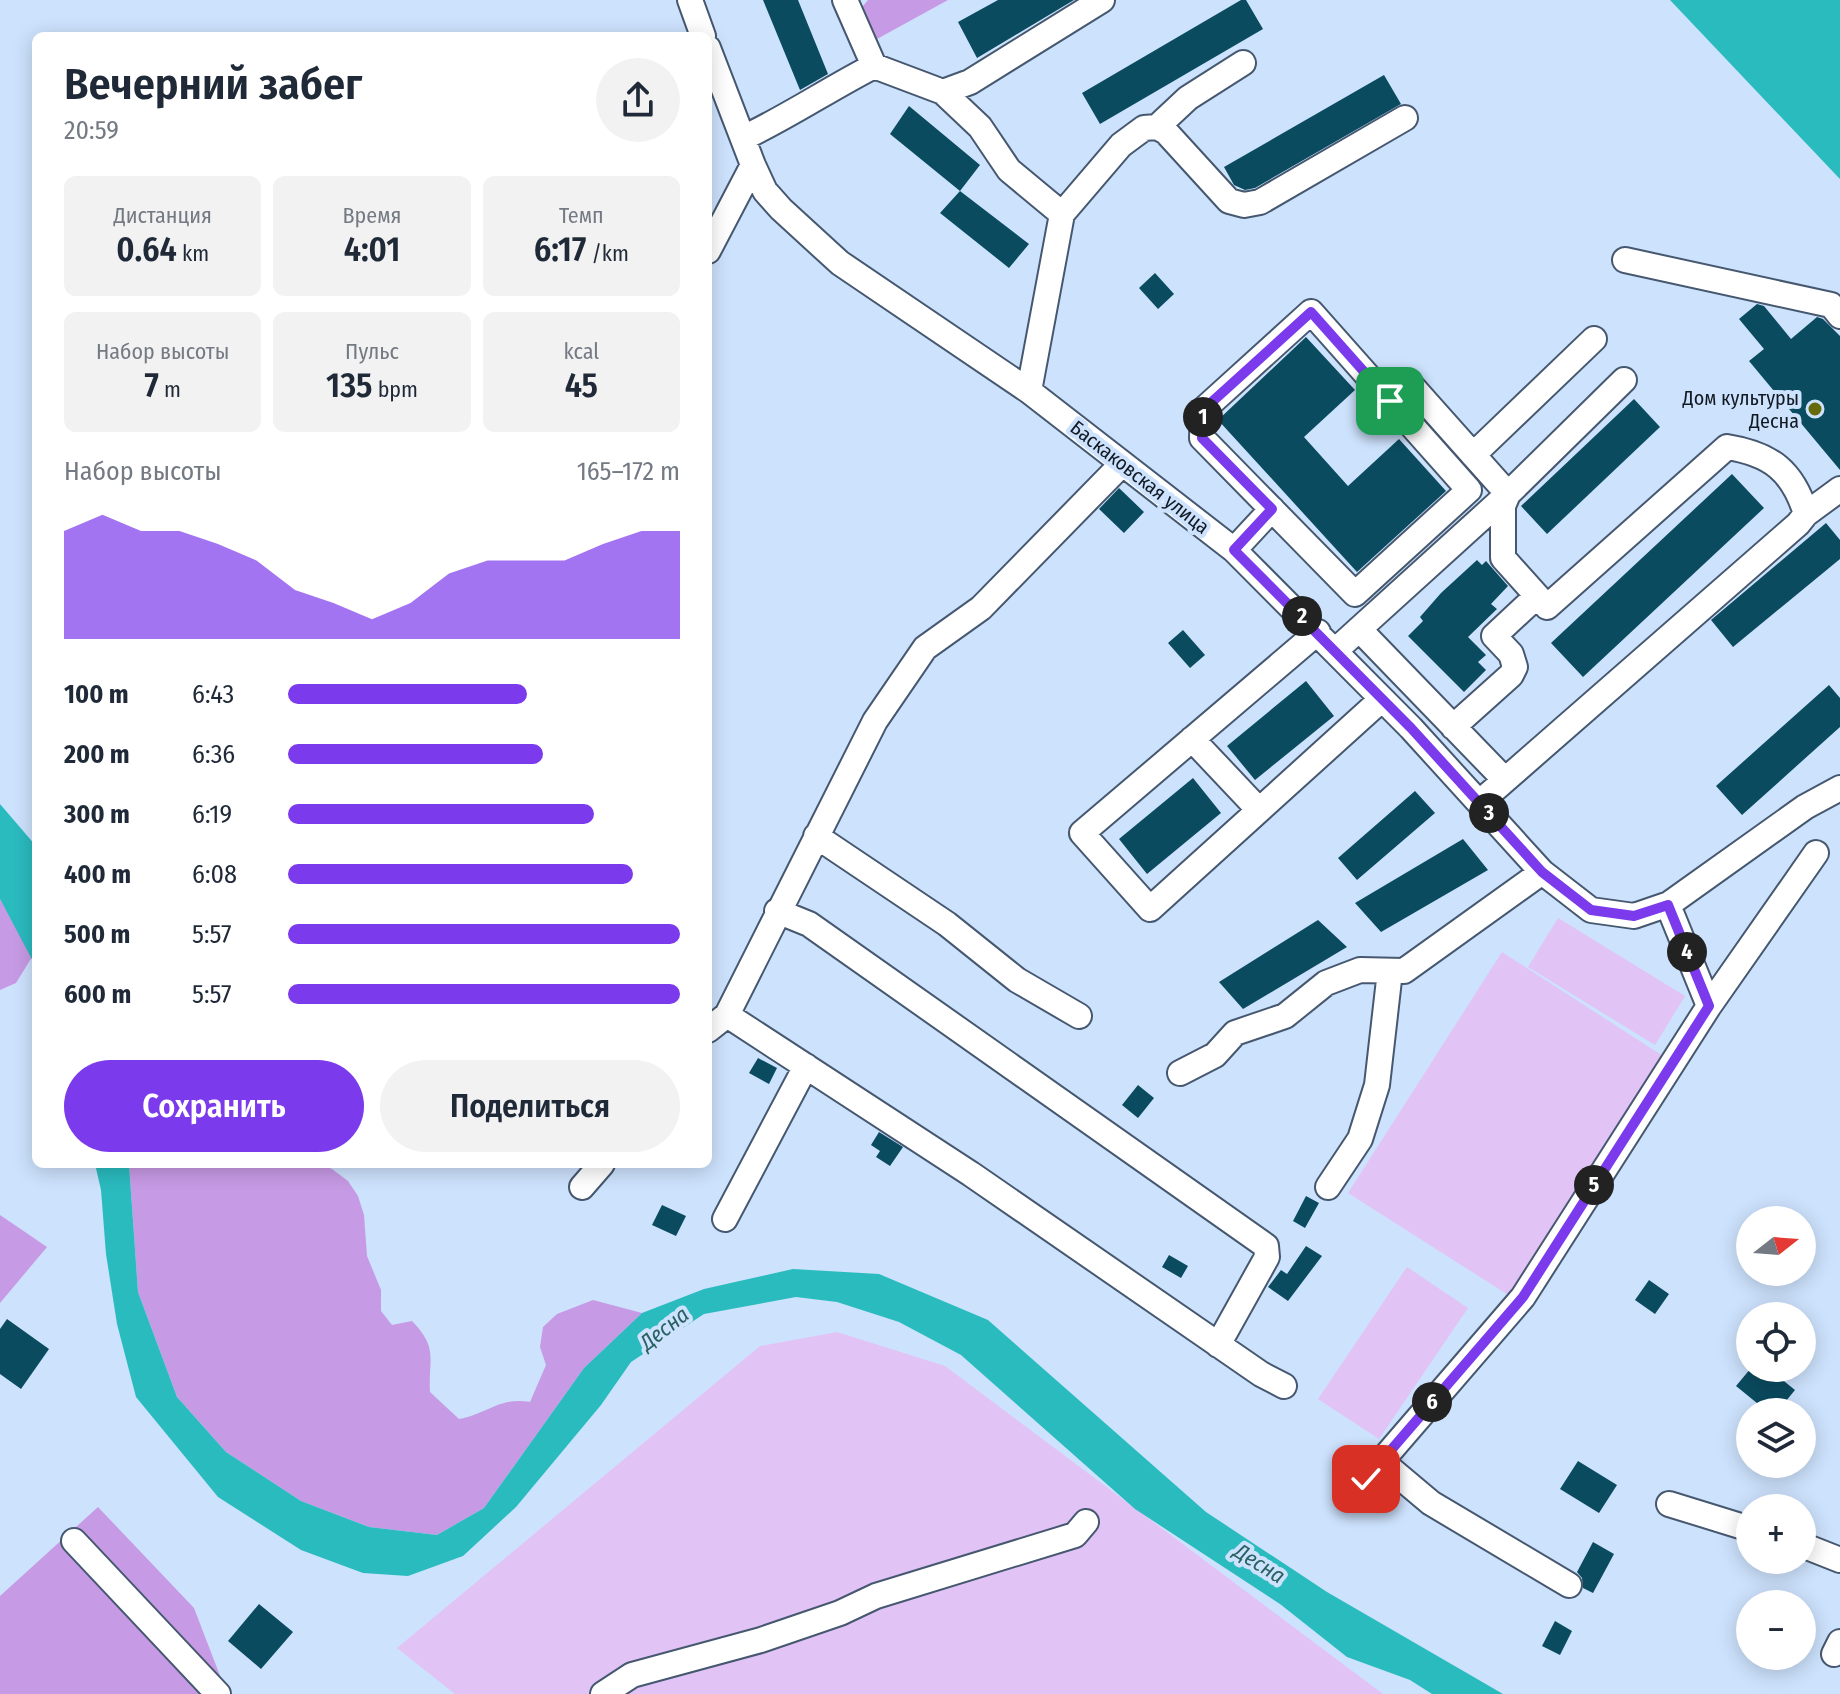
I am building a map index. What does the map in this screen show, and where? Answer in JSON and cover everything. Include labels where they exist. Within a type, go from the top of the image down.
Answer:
[{"type":"street","points":[[690,0],[702,32]]},
{"type":"street","points":[[845,0],[874,66],[943,92],[980,127],[1009,170],[1062,214]]},
{"type":"street","points":[[943,92],[970,82],[1102,0]]},
{"type":"street","name":"Баскаковская улица","points":[[712,58],[765,191],[840,263],[1029,391],[1234,550],[1336,650],[1542,872],[1591,910],[1634,916],[1668,905],[1805,807],[1840,788]]},
{"type":"street","points":[[1157,127],[1188,98],[1243,63]]},
{"type":"street","points":[[743,138],[783,120],[818,95],[874,66]]},
{"type":"street","points":[[1029,391],[1062,214],[1121,145],[1144,128],[1157,127],[1166,132],[1229,201],[1244,205],[1260,202],[1405,118]]},
{"type":"street","points":[[712,243],[753,165]]},
{"type":"street","points":[[1625,260],[1831,305],[1840,316]]},
{"type":"street","points":[[1311,312],[1469,490],[1355,594],[1272,509],[1202,438],[1203,410],[1311,312]]},
{"type":"street","points":[[1473,455],[1594,339]]},
{"type":"street","points":[[1336,650],[1508,494],[1624,380]]},
{"type":"street","points":[[1410,384],[1508,494]]},
{"type":"street","points":[[1508,494],[1503,506],[1503,558],[1547,607],[1727,447],[1754,451],[1782,469],[1799,492],[1806,514]]},
{"type":"street","points":[[1122,464],[981,608],[925,648],[875,721],[718,1022],[806,1066],[971,1174],[1218,1345],[1284,1386]]},
{"type":"street","points":[[1480,802],[1787,534],[1806,514],[1840,489]]},
{"type":"street","points":[[1234,550],[1272,509]]},
{"type":"street","points":[[1453,727],[1511,675],[1515,667],[1511,654],[1494,636],[1537,596]]},
{"type":"street","points":[[1359,629],[1505,780]]},
{"type":"street","points":[[1318,632],[1082,833],[1150,909],[1382,699]]},
{"type":"street","points":[[1192,739],[1259,810]]},
{"type":"street","points":[[816,836],[947,924],[1017,980],[1079,1016]]},
{"type":"street","points":[[1569,1585],[1374,1470],[1523,1297],[1709,1006],[1816,853]]},
{"type":"street","points":[[1180,1073],[1215,1055],[1235,1033],[1285,1016],[1326,983],[1360,970],[1404,971],[1542,872]]},
{"type":"street","points":[[1668,905],[1709,1006]]},
{"type":"street","points":[[777,911],[809,924],[1266,1246],[1267,1257],[1218,1345]]},
{"type":"street","points":[[1328,1187],[1360,1139],[1377,1085],[1390,971]]},
{"type":"street","points":[[725,1219],[806,1066]]},
{"type":"street","points":[[582,1187],[599,1168]]},
{"type":"street","points":[[1669,1504],[1736,1525]]},
{"type":"street","points":[[603,1694],[632,1675],[761,1640],[840,1613],[876,1596],[1075,1535],[1086,1522]]},
{"type":"street","points":[[74,1541],[218,1694]]},
{"type":"street","points":[[1816,1551],[1840,1560]]},
{"type":"shaded area","points":[[868,0],[948,0],[877,39],[858,12]]},
{"type":"shaded area","points":[[0,899],[32,957],[16,983],[0,990]]},
{"type":"shaded area","points":[[1558,918],[1685,996],[1655,1045],[1528,967]]},
{"type":"shaded area","points":[[1502,952],[1666,1058],[1513,1298],[1348,1193]]},
{"type":"shaded area","points":[[129,1168],[330,1168],[348,1181],[358,1196],[364,1215],[367,1256],[381,1290],[381,1311],[392,1325],[412,1321],[426,1339],[430,1354],[430,1392],[459,1419],[509,1402],[530,1402],[546,1365],[540,1347],[543,1327],[557,1314],[593,1300],[642,1313],[584,1368],[484,1508],[437,1535],[369,1527],[301,1501],[226,1452],[177,1397],[138,1292]]},
{"type":"shaded area","points":[[0,1215],[47,1247],[0,1303]]},
{"type":"shaded area","points":[[1407,1267],[1468,1308],[1379,1439],[1318,1399]]},
{"type":"shaded area","points":[[837,1332],[945,1366],[1383,1694],[455,1694],[397,1648],[760,1346]]},
{"type":"shaded area","points":[[98,1507],[194,1608],[227,1694],[0,1694],[0,1596]]},
{"type":"water","points":[[1670,0],[1840,0],[1840,179],[1838,177]]},
{"type":"water","points":[[0,804],[32,841],[32,959],[0,899]]},
{"type":"water","name":"Десна","points":[[96,1168],[129,1168],[138,1292],[177,1397],[226,1452],[301,1501],[369,1527],[437,1535],[484,1508],[584,1368],[642,1313],[704,1289],[793,1269],[879,1274],[988,1320],[1206,1512],[1327,1592],[1503,1694],[1432,1694],[1410,1680],[1347,1657],[1280,1604],[1135,1509],[961,1355],[899,1322],[837,1302],[796,1297],[704,1314],[631,1362],[601,1405],[516,1507],[463,1556],[408,1576],[363,1573],[301,1550],[218,1497],[136,1397],[117,1324],[106,1254],[101,1190]]},
{"type":"building","points":[[763,0],[798,0],[828,74],[800,90]]},
{"type":"building","points":[[998,0],[1074,0],[977,58],[958,22]]},
{"type":"building","points":[[1241,0],[1246,0],[1263,29],[1100,124],[1082,93]]},
{"type":"building","points":[[1384,75],[1401,104],[1255,188],[1245,190],[1234,185],[1224,167]]},
{"type":"building","points":[[909,106],[980,165],[960,191],[890,134]]},
{"type":"building","points":[[960,191],[1029,244],[1009,268],[940,213]]},
{"type":"building","points":[[1155,273],[1174,294],[1158,309],[1139,288]]},
{"type":"building","name":"Дом культуры Десна","points":[[1757,304],[1764,306],[1791,339],[1817,317],[1840,336],[1840,470],[1749,361],[1764,349],[1739,319]]},
{"type":"building","points":[[1306,337],[1355,390],[1304,437],[1348,486],[1399,439],[1446,491],[1357,572],[1218,420]]},
{"type":"building","points":[[1634,399],[1660,427],[1547,534],[1521,506]]},
{"type":"building","points":[[1732,474],[1764,508],[1583,677],[1551,643]]},
{"type":"building","points":[[1119,488],[1144,512],[1124,533],[1099,509]]},
{"type":"building","points":[[1826,523],[1840,540],[1840,559],[1733,647],[1711,620]]},
{"type":"building","points":[[1477,560],[1482,565],[1486,561],[1508,586],[1491,604],[1497,609],[1468,637],[1486,655],[1478,662],[1486,670],[1464,692],[1408,636],[1423,621],[1420,617],[1441,593]]},
{"type":"building","points":[[1183,630],[1205,655],[1190,668],[1168,643]]},
{"type":"building","points":[[1306,681],[1334,716],[1255,780],[1227,746]]},
{"type":"building","points":[[1829,685],[1840,698],[1840,727],[1742,815],[1716,786]]},
{"type":"building","points":[[1193,778],[1221,813],[1147,874],[1119,839]]},
{"type":"building","points":[[1415,791],[1435,813],[1357,880],[1338,858]]},
{"type":"building","points":[[1463,839],[1488,870],[1381,932],[1355,903]]},
{"type":"building","points":[[1318,920],[1347,947],[1243,1009],[1219,982]]},
{"type":"building","points":[[758,1058],[777,1068],[769,1084],[749,1073]]},
{"type":"building","points":[[1138,1085],[1154,1098],[1138,1118],[1122,1105]]},
{"type":"building","points":[[879,1132],[903,1147],[890,1166],[876,1157],[880,1151],[871,1145]]},
{"type":"building","points":[[1306,1196],[1319,1203],[1305,1228],[1293,1221]]},
{"type":"building","points":[[662,1205],[686,1216],[676,1236],[652,1225]]},
{"type":"building","points":[[1306,1246],[1322,1256],[1288,1301],[1268,1287],[1281,1270],[1287,1274]]},
{"type":"building","points":[[1169,1255],[1188,1266],[1181,1278],[1162,1267]]},
{"type":"building","points":[[1649,1280],[1669,1294],[1655,1314],[1635,1300]]},
{"type":"building","points":[[7,1319],[49,1349],[21,1389],[0,1374],[0,1329]]},
{"type":"building","points":[[1739,1382],[1785,1382],[1795,1390],[1788,1398],[1751,1398],[1736,1386]]},
{"type":"building","points":[[1578,1461],[1617,1485],[1599,1513],[1560,1489]]},
{"type":"building","points":[[1593,1542],[1614,1554],[1593,1593],[1583,1588],[1582,1578],[1577,1572]]},
{"type":"building","points":[[259,1604],[293,1632],[261,1669],[228,1641]]},
{"type":"building","points":[[1555,1621],[1572,1631],[1560,1655],[1542,1646]]},
{"type":"place","name":"Дом культуры Десна","points":[[1815,409]]},
{"type":"route","points":[[1366,1479],[1523,1297],[1709,1006],[1668,905],[1634,916],[1591,910],[1542,872],[1411,728],[1234,550],[1272,509],[1202,438],[1203,410],[1311,312],[1390,401]]}]
